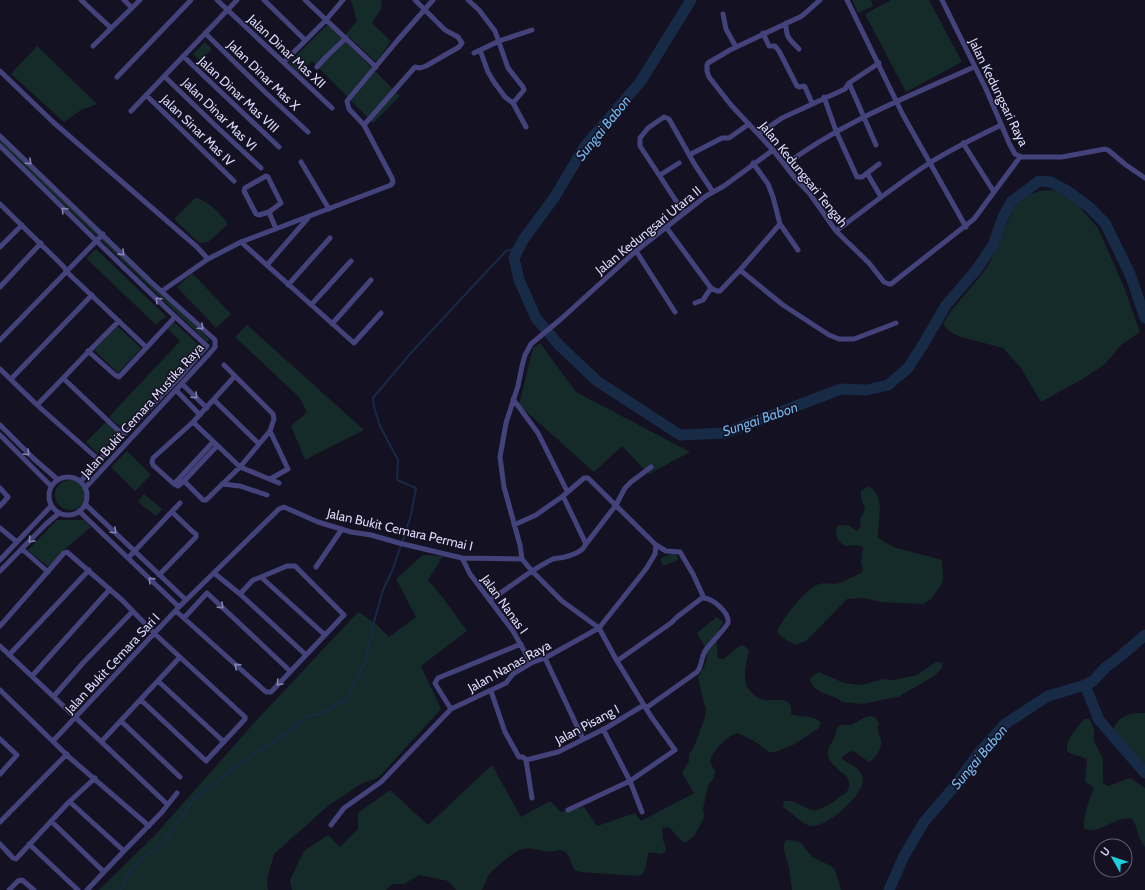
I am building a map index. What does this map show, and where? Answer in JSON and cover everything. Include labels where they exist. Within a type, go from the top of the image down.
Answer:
[{"type":"street","points":[[81,0],[111,28]]},
{"type":"street","points":[[124,0],[132,8]]},
{"type":"street","points":[[93,46],[140,0]]},
{"type":"street","points":[[117,77],[191,0]]},
{"type":"street","name":"Jalan Dinar Mas XII","points":[[217,0],[332,108]]},
{"type":"street","points":[[131,110],[236,0]]},
{"type":"street","points":[[264,0],[305,40]]},
{"type":"street","points":[[305,0],[376,67]]},
{"type":"street","points":[[284,62],[326,20],[343,0]]},
{"type":"street","points":[[364,126],[415,67],[420,68],[426,66],[462,43],[458,37],[445,30],[415,0]]},
{"type":"street","points":[[162,292],[208,258],[241,242],[310,217],[392,184],[392,178],[364,126],[349,109],[347,101],[433,0]]},
{"type":"street","points":[[468,0],[485,17],[495,31],[508,68],[524,90],[513,103]]},
{"type":"street","points":[[723,14],[726,29],[736,47],[802,16],[820,0]]},
{"type":"street","points":[[847,0],[897,102],[929,163],[966,227],[984,207],[1020,157]]},
{"type":"street","name":"Jalan Kedungsari Raya","points":[[942,0],[986,89],[1013,152],[1020,157],[1062,157],[1105,149],[1145,178]]},
{"type":"street","points":[[786,23],[786,34],[799,49]]},
{"type":"street","points":[[474,53],[532,30]]},
{"type":"street","name":"Jalan Dinar Mas X","points":[[205,33],[308,132]]},
{"type":"street","points":[[764,33],[769,46],[775,46],[779,51],[797,86],[805,87],[812,103]]},
{"type":"street","points":[[317,67],[346,38]]},
{"type":"street","name":"Jalan Kedungsari Tengah","points":[[736,47],[708,63],[706,71],[709,77],[731,105],[759,134],[810,194],[836,231],[868,263],[884,282],[891,284],[966,227]]},
{"type":"street","points":[[480,50],[488,72],[505,97],[513,103],[526,127]]},
{"type":"street","name":"Jalan Dinar Mas VIII","points":[[183,56],[279,148]]},
{"type":"street","points":[[759,134],[782,118],[824,97],[845,89],[849,83],[879,63]]},
{"type":"street","points":[[785,165],[802,152],[864,116],[974,67]]},
{"type":"street","points":[[0,71],[53,122],[208,258]]},
{"type":"street","name":"Jalan Dinar Mas VI","points":[[164,76],[261,168]]},
{"type":"street","points":[[849,83],[876,145]]},
{"type":"street","name":"Jalan Sinar Mas IV","points":[[146,95],[234,181]]},
{"type":"street","points":[[824,97],[836,131],[857,177],[862,177],[879,164]]},
{"type":"street","points":[[684,213],[640,146],[640,138],[648,128],[664,117],[667,117],[713,192]]},
{"type":"street","points":[[690,156],[722,138],[729,138],[749,124]]},
{"type":"street","points":[[836,231],[929,163],[963,143],[1001,125]]},
{"type":"street","points":[[0,136],[162,292],[213,338],[215,340],[215,347]]},
{"type":"street","points":[[963,143],[994,192]]},
{"type":"street","points":[[0,146],[96,241],[207,346]]},
{"type":"street","name":"Jalan Kedungsari Utara II","points":[[522,559],[520,545],[504,487],[500,457],[506,423],[525,355],[531,344],[562,319],[636,251],[684,213],[773,150]]},
{"type":"street","points":[[301,162],[329,209]]},
{"type":"street","points":[[660,175],[679,163]]},
{"type":"street","points":[[753,163],[768,184],[780,224],[798,250]]},
{"type":"street","points":[[868,173],[881,197]]},
{"type":"street","points":[[266,176],[268,177],[281,203],[269,212],[259,215],[256,214],[244,191],[245,188],[266,176]]},
{"type":"street","points":[[0,204],[67,270],[69,274],[146,346]]},
{"type":"street","points":[[269,212],[276,229]]},
{"type":"street","points":[[267,265],[310,217]]},
{"type":"street","points":[[666,227],[711,288],[720,291],[780,224]]},
{"type":"street","points":[[0,247],[22,225]]},
{"type":"street","points":[[0,340],[103,234]]},
{"type":"street","points":[[288,285],[330,238]]},
{"type":"street","points":[[241,242],[354,343],[381,313]]},
{"type":"street","points":[[0,287],[40,244]]},
{"type":"street","points":[[636,251],[675,312]]},
{"type":"street","points":[[311,305],[351,261]]},
{"type":"street","points":[[740,270],[784,305],[829,335],[839,339],[854,339],[896,323]]},
{"type":"street","points":[[332,324],[371,280]]},
{"type":"street","points":[[695,303],[703,300],[711,288]]},
{"type":"street","points":[[11,379],[92,295]]},
{"type":"street","points":[[88,351],[119,377],[146,346],[175,317]]},
{"type":"street","points":[[37,404],[64,379],[88,351],[119,321]]},
{"type":"street","name":"Jalan Bukit Cemara Mustika Raya","points":[[81,481],[207,346],[215,347]]},
{"type":"street","name":"Jalan Bukit Cemara Mustika Raya","points":[[85,488],[215,347]]},
{"type":"street","points":[[184,481],[205,501],[240,467],[270,431],[274,419],[273,414],[224,366]]},
{"type":"street","points":[[0,369],[99,460]]},
{"type":"street","points":[[215,444],[178,486],[153,465],[152,462],[153,458],[194,422],[235,376]]},
{"type":"street","points":[[64,379],[123,435]]},
{"type":"street","points":[[182,384],[207,408]]},
{"type":"street","points":[[176,390],[200,415]]},
{"type":"street","points":[[513,399],[538,434],[567,491]]},
{"type":"street","points":[[214,400],[259,444]]},
{"type":"street","points":[[154,403],[159,408]]},
{"type":"street","points":[[194,422],[240,467],[279,483]]},
{"type":"street","points":[[0,425],[33,458],[57,479]]},
{"type":"street","points":[[270,431],[288,469],[270,479]]},
{"type":"street","points":[[0,435],[51,486]]},
{"type":"street","points":[[174,484],[215,444]]},
{"type":"street","points":[[490,600],[532,571],[554,559],[566,557],[583,549],[616,505],[625,488],[651,467]]},
{"type":"street","points":[[65,476],[73,477],[81,481],[87,496],[85,504],[79,511],[69,515],[59,513],[51,506],[48,496],[51,486],[57,479],[65,476]]},
{"type":"street","points":[[514,525],[536,515],[563,496],[584,478],[588,478],[656,545],[666,551],[680,552],[693,574],[704,598],[697,601],[677,617],[672,623],[617,661]]},
{"type":"street","points":[[222,484],[240,486],[266,495]]},
{"type":"street","points":[[0,488],[8,497],[0,506]]},
{"type":"street","points":[[563,496],[586,544]]},
{"type":"street","points":[[85,504],[186,600]]},
{"type":"street","points":[[128,558],[180,504]]},
{"type":"street","points":[[0,560],[51,506]]},
{"type":"street","name":"Jalan Bukit Cemara Permai I","points":[[186,600],[282,507],[291,509],[318,522],[342,529],[462,558],[522,559]]},
{"type":"street","points":[[79,511],[128,558],[178,609],[184,618],[266,692],[270,692],[343,618],[343,613],[295,566],[287,566],[253,580],[240,594]]},
{"type":"street","points":[[159,575],[196,537],[193,532],[172,512]]},
{"type":"street","points":[[0,572],[45,525],[59,513]]},
{"type":"street","points":[[0,528],[17,542]]},
{"type":"street","points":[[316,567],[342,529]]},
{"type":"street","points":[[599,628],[646,570],[655,554],[656,545]]},
{"type":"street","points":[[22,549],[48,572]]},
{"type":"street","points":[[0,626],[66,552],[69,553],[244,715],[245,719],[206,761],[141,700]]},
{"type":"street","name":"Jalan Nanas I","points":[[462,558],[470,574],[513,631],[532,663]]},
{"type":"street","points":[[522,559],[562,601],[599,628],[645,707],[675,750],[630,781],[568,810]]},
{"type":"street","points":[[9,655],[89,570]]},
{"type":"street","points":[[214,573],[240,594],[306,655]]},
{"type":"street","points":[[261,576],[325,635]]},
{"type":"street","points":[[32,676],[110,590]]},
{"type":"street","points":[[184,618],[207,593],[290,671]]},
{"type":"street","name":"Jalan Pisang I","points":[[526,760],[558,752],[603,729],[645,707],[697,672],[700,669],[701,660],[706,650],[728,623],[729,619],[724,611],[710,600],[704,598]]},
{"type":"street","name":"Jalan Bukit Cemara Sari I","points":[[53,741],[186,600]]},
{"type":"street","points":[[54,696],[83,663],[133,611]]},
{"type":"street","name":"Jalan Nanas Raya","points":[[451,709],[506,683],[513,674],[599,628]]},
{"type":"street","points":[[331,824],[344,808],[381,782],[451,709],[436,685],[438,678],[521,644]]},
{"type":"street","points":[[0,646],[168,804]]},
{"type":"street","points":[[102,741],[180,657]]},
{"type":"street","points":[[545,658],[583,739]]},
{"type":"street","points":[[158,681],[224,742]]},
{"type":"street","points":[[0,690],[67,754],[149,826]]},
{"type":"street","points":[[491,691],[505,732],[519,757],[523,756],[526,760],[532,798]]},
{"type":"street","points":[[121,721],[180,777]]},
{"type":"street","points":[[603,729],[630,781],[642,812]]},
{"type":"street","points":[[0,739],[17,755],[0,774]]},
{"type":"street","points":[[0,822],[67,754]]},
{"type":"street","points":[[0,844],[15,859],[18,857],[51,821],[95,778]]},
{"type":"street","points":[[87,890],[124,850],[149,826],[177,793]]},
{"type":"street","points":[[70,802],[124,850]]},
{"type":"street","points":[[51,821],[104,872]]},
{"type":"street","points":[[29,844],[78,890]]},
{"type":"street","points":[[9,890],[18,881],[22,880],[34,890]]},
{"type":"green space","points":[[351,0],[382,0],[381,9],[372,23],[391,41],[376,62],[346,34],[357,21]]},
{"type":"green space","points":[[852,0],[871,0],[873,6],[858,13]]},
{"type":"green space","points":[[891,0],[929,0],[962,62],[906,92],[865,14]]},
{"type":"green space","points":[[328,24],[400,96],[373,123],[312,61],[299,73],[289,63]]},
{"type":"green space","points":[[205,42],[212,49],[200,61],[193,54]]},
{"type":"green space","points":[[37,46],[97,104],[81,110],[64,122],[11,74]]},
{"type":"green space","points":[[0,139],[209,339],[207,342],[0,143]]},
{"type":"green space","points":[[1040,191],[1057,191],[1077,204],[1098,228],[1124,287],[1140,332],[1121,345],[1105,364],[1084,378],[1041,402],[1021,368],[1003,348],[961,337],[949,331],[943,324],[951,311],[989,264],[1014,207],[1029,195]]},
{"type":"green space","points":[[197,198],[214,208],[227,223],[226,226],[208,242],[199,243],[174,219],[194,199]]},
{"type":"green space","points":[[96,249],[166,316],[156,325],[86,258]]},
{"type":"green space","points":[[192,273],[231,314],[216,328],[177,287]]},
{"type":"green space","points":[[174,322],[200,346],[123,429],[109,417],[180,341],[168,329]]},
{"type":"green space","points":[[247,325],[364,430],[305,460],[291,426],[307,412],[299,397],[235,337]]},
{"type":"green space","points":[[117,326],[141,348],[118,373],[94,350]]},
{"type":"green space","points":[[540,343],[576,392],[690,452],[649,474],[622,446],[594,472],[519,405],[533,348]]},
{"type":"green space","points":[[106,422],[118,434],[98,454],[86,442]]},
{"type":"green space","points":[[127,451],[151,475],[135,491],[111,467]]},
{"type":"green space","points":[[70,480],[81,484],[85,495],[81,506],[70,510],[59,506],[55,495],[59,484]]},
{"type":"green space","points":[[869,486],[875,491],[878,497],[880,510],[878,538],[893,547],[942,560],[943,580],[941,585],[931,599],[923,604],[881,602],[863,598],[847,599],[806,641],[796,645],[786,640],[777,632],[800,599],[817,585],[824,583],[835,584],[841,582],[861,573],[863,569],[861,563],[863,547],[856,545],[845,546],[838,540],[836,532],[837,526],[848,525],[857,531],[861,526],[860,520],[865,509],[861,498],[861,491]]},
{"type":"green space","points":[[144,494],[162,509],[156,516],[138,502]]},
{"type":"green space","points":[[57,520],[84,520],[91,527],[65,549],[48,567],[28,550]]},
{"type":"green space","points":[[675,552],[678,560],[663,566],[660,559]]},
{"type":"green space","points":[[423,555],[443,556],[428,580],[467,631],[421,666],[441,709],[379,777],[361,784],[328,806],[274,854],[267,879],[268,890],[99,890],[156,834],[254,723],[358,612],[375,623],[389,637],[416,617],[396,579]]},
{"type":"green space","points":[[717,617],[723,622],[717,639],[718,658],[725,658],[743,645],[749,650],[745,675],[746,684],[751,692],[762,700],[787,701],[790,704],[791,714],[813,718],[821,722],[819,728],[793,745],[775,752],[769,752],[754,741],[738,733],[725,740],[717,748],[710,762],[715,771],[714,777],[708,786],[703,809],[703,820],[694,836],[685,843],[680,840],[668,827],[662,828],[666,851],[661,854],[649,852],[643,874],[637,876],[580,872],[574,870],[566,852],[560,850],[549,852],[528,848],[517,851],[502,862],[489,874],[482,890],[456,890],[448,881],[419,875],[404,884],[392,884],[386,890],[292,890],[290,880],[304,851],[328,835],[340,847],[358,829],[358,813],[390,790],[428,825],[492,765],[521,817],[550,801],[561,812],[584,807],[597,826],[635,813],[641,821],[694,793],[682,773],[689,761],[689,754],[694,747],[705,717],[706,708],[698,677],[707,660],[707,655],[697,633]]},
{"type":"green space","points":[[936,662],[942,663],[942,668],[934,676],[898,697],[863,704],[842,702],[834,697],[820,692],[810,680],[812,676],[819,672],[844,683],[862,685],[883,679],[894,680],[917,675]]},
{"type":"green space","points":[[1145,713],[1145,768],[1119,741],[1113,732],[1118,722],[1125,716]]},
{"type":"green space","points":[[871,716],[876,718],[879,723],[878,733],[881,744],[876,756],[869,762],[855,752],[850,751],[841,758],[856,767],[862,775],[862,782],[859,790],[845,808],[827,821],[811,826],[804,823],[783,807],[784,801],[789,801],[797,803],[808,809],[816,810],[833,802],[848,790],[848,778],[833,765],[828,757],[829,747],[834,740],[840,725],[851,725]]},
{"type":"green space","points":[[1084,719],[1090,719],[1094,730],[1094,741],[1103,759],[1103,783],[1108,786],[1130,778],[1145,788],[1145,847],[1132,819],[1122,819],[1099,829],[1084,829],[1085,813],[1094,788],[1085,781],[1087,760],[1067,751],[1067,746],[1075,730]]},
{"type":"green space","points":[[786,840],[796,841],[802,844],[812,857],[831,866],[835,870],[841,890],[792,890],[789,867],[784,850]]},
{"type":"waterway","name":"Sungai Babon","points":[[691,0],[641,81],[585,146],[554,198],[523,240],[514,258],[519,280],[536,318],[559,345],[597,381],[680,435],[725,433],[841,389],[867,390],[888,385],[908,368],[946,305],[977,269],[993,245],[1003,217],[1011,202],[1039,181],[1051,182],[1066,190],[1089,207],[1105,223],[1130,274],[1145,318]]},
{"type":"waterway","points":[[120,890],[131,870],[147,854],[162,845],[193,800],[245,760],[290,731],[304,718],[321,713],[347,699],[365,662],[383,590],[392,571],[404,537],[411,515],[416,488],[397,480],[398,460],[380,426],[374,407],[373,398],[410,354],[506,251],[519,248]]},
{"type":"waterway","name":"Sungai Babon","points":[[889,890],[904,856],[924,822],[954,787],[978,754],[1005,724],[1048,696],[1085,685],[1093,681],[1105,668],[1145,635]]},
{"type":"waterway","points":[[1085,685],[1099,720],[1145,773]]}]
